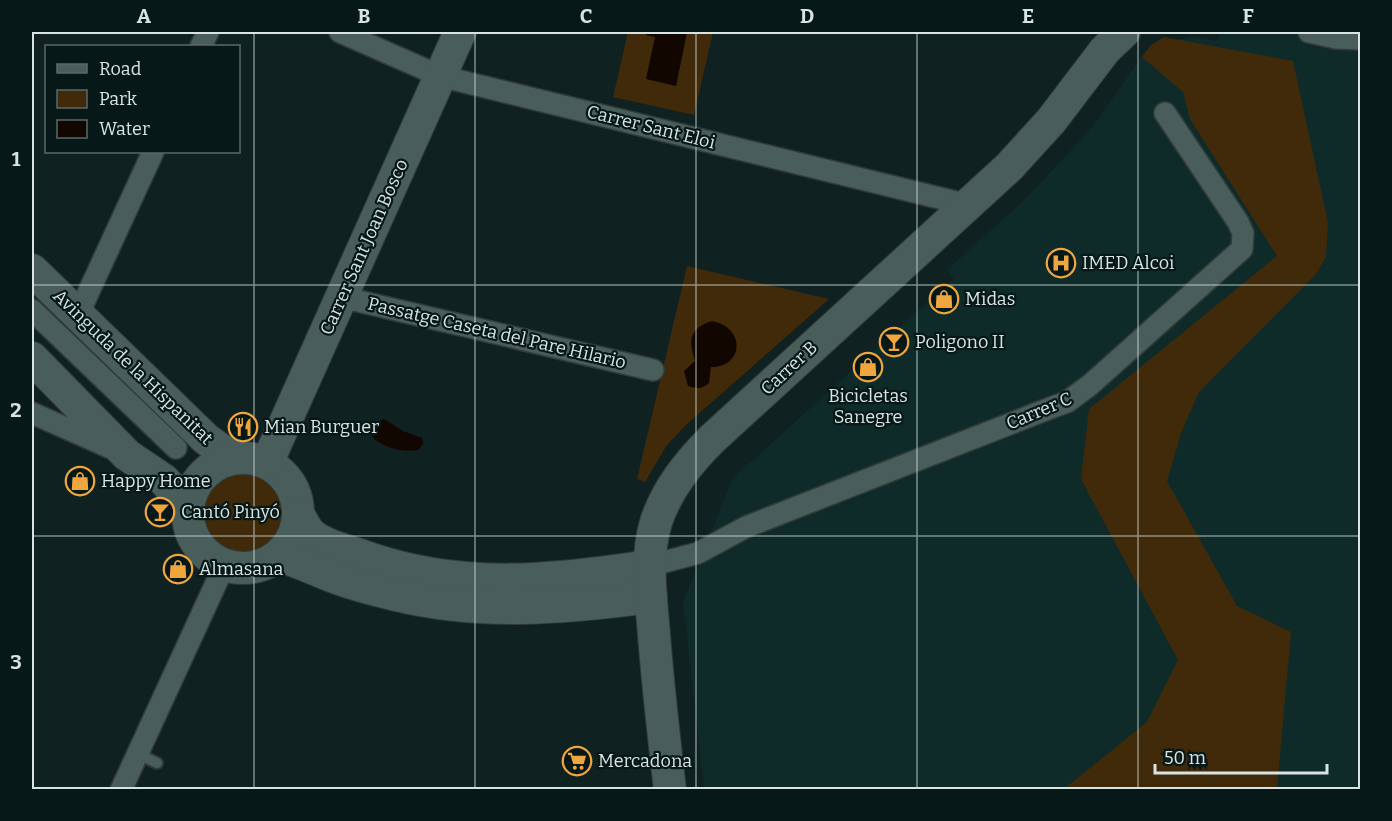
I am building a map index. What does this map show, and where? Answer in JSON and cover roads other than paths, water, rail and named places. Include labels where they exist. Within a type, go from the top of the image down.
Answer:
[{"type":"street","name":"Carrer Sant Eloi","points":[[340,32],[440,76],[968,205]]},
{"type":"street","name":"Carrer Sant Joan Bosco","points":[[253,460],[342,297],[460,32]]},
{"type":"street","name":"Carrer B","points":[[670,789],[660,711],[649,566],[656,524],[672,486],[697,453],[1009,167],[1051,121],[1105,50],[1124,32]]},
{"type":"street","points":[[1310,32],[1336,38],[1360,39]]},
{"type":"street","name":"Carrer C","points":[[649,566],[698,553],[746,527],[1067,402],[1090,385],[1242,249],[1243,233],[1238,222],[1165,112]]},
{"type":"street","points":[[78,315],[153,153]]},
{"type":"street","name":"Avinguda de la Hispanitat","points":[[32,270],[206,439],[224,452],[253,460]]},
{"type":"street","name":"Passatge Caseta del Pare Hilario","points":[[342,297],[653,370]]},
{"type":"street","name":"Avinguda de la Hispanitat","points":[[32,310],[176,448]]},
{"type":"street","points":[[32,358],[127,455]]},
{"type":"street","points":[[32,413],[127,455],[164,480],[188,508]]},
{"type":"street","points":[[253,460],[280,472],[290,484],[297,498],[296,530],[289,544],[279,556],[253,568],[224,566],[211,559],[197,543],[188,522],[188,508],[196,483],[204,473],[215,465],[253,460]]},
{"type":"street","points":[[298,514],[311,535],[334,546],[393,565],[445,575],[525,580],[579,576],[649,566]]},
{"type":"street","points":[[279,556],[375,590],[448,606],[543,609],[651,597]]},
{"type":"street","points":[[121,789],[147,759],[224,566]]},
{"type":"water","points":[[646,32],[687,32],[676,86],[646,79],[655,37],[646,35]]},
{"type":"water","points":[[712,321],[731,331],[736,339],[735,355],[722,366],[711,367],[709,383],[694,388],[688,386],[684,371],[695,361],[692,346],[693,335],[699,327]]},
{"type":"water","points":[[384,419],[403,431],[422,438],[423,443],[419,450],[394,449],[376,440],[372,433],[373,427]]},
{"type":"place","name":"IMED Alcoi","points":[[1061,263]]},
{"type":"place","name":"Midas","points":[[944,299]]},
{"type":"place","name":"Poligono II","points":[[894,342]]},
{"type":"place","name":"Bicicletas Sanegre","points":[[868,367]]},
{"type":"place","name":"Mian Burguer","points":[[243,427]]},
{"type":"place","name":"Happy Home","points":[[80,481]]},
{"type":"place","name":"Cantó Pinyó","points":[[160,512]]},
{"type":"place","name":"Almasana","points":[[178,569]]},
{"type":"place","name":"Mercadona","points":[[577,761]]}]
